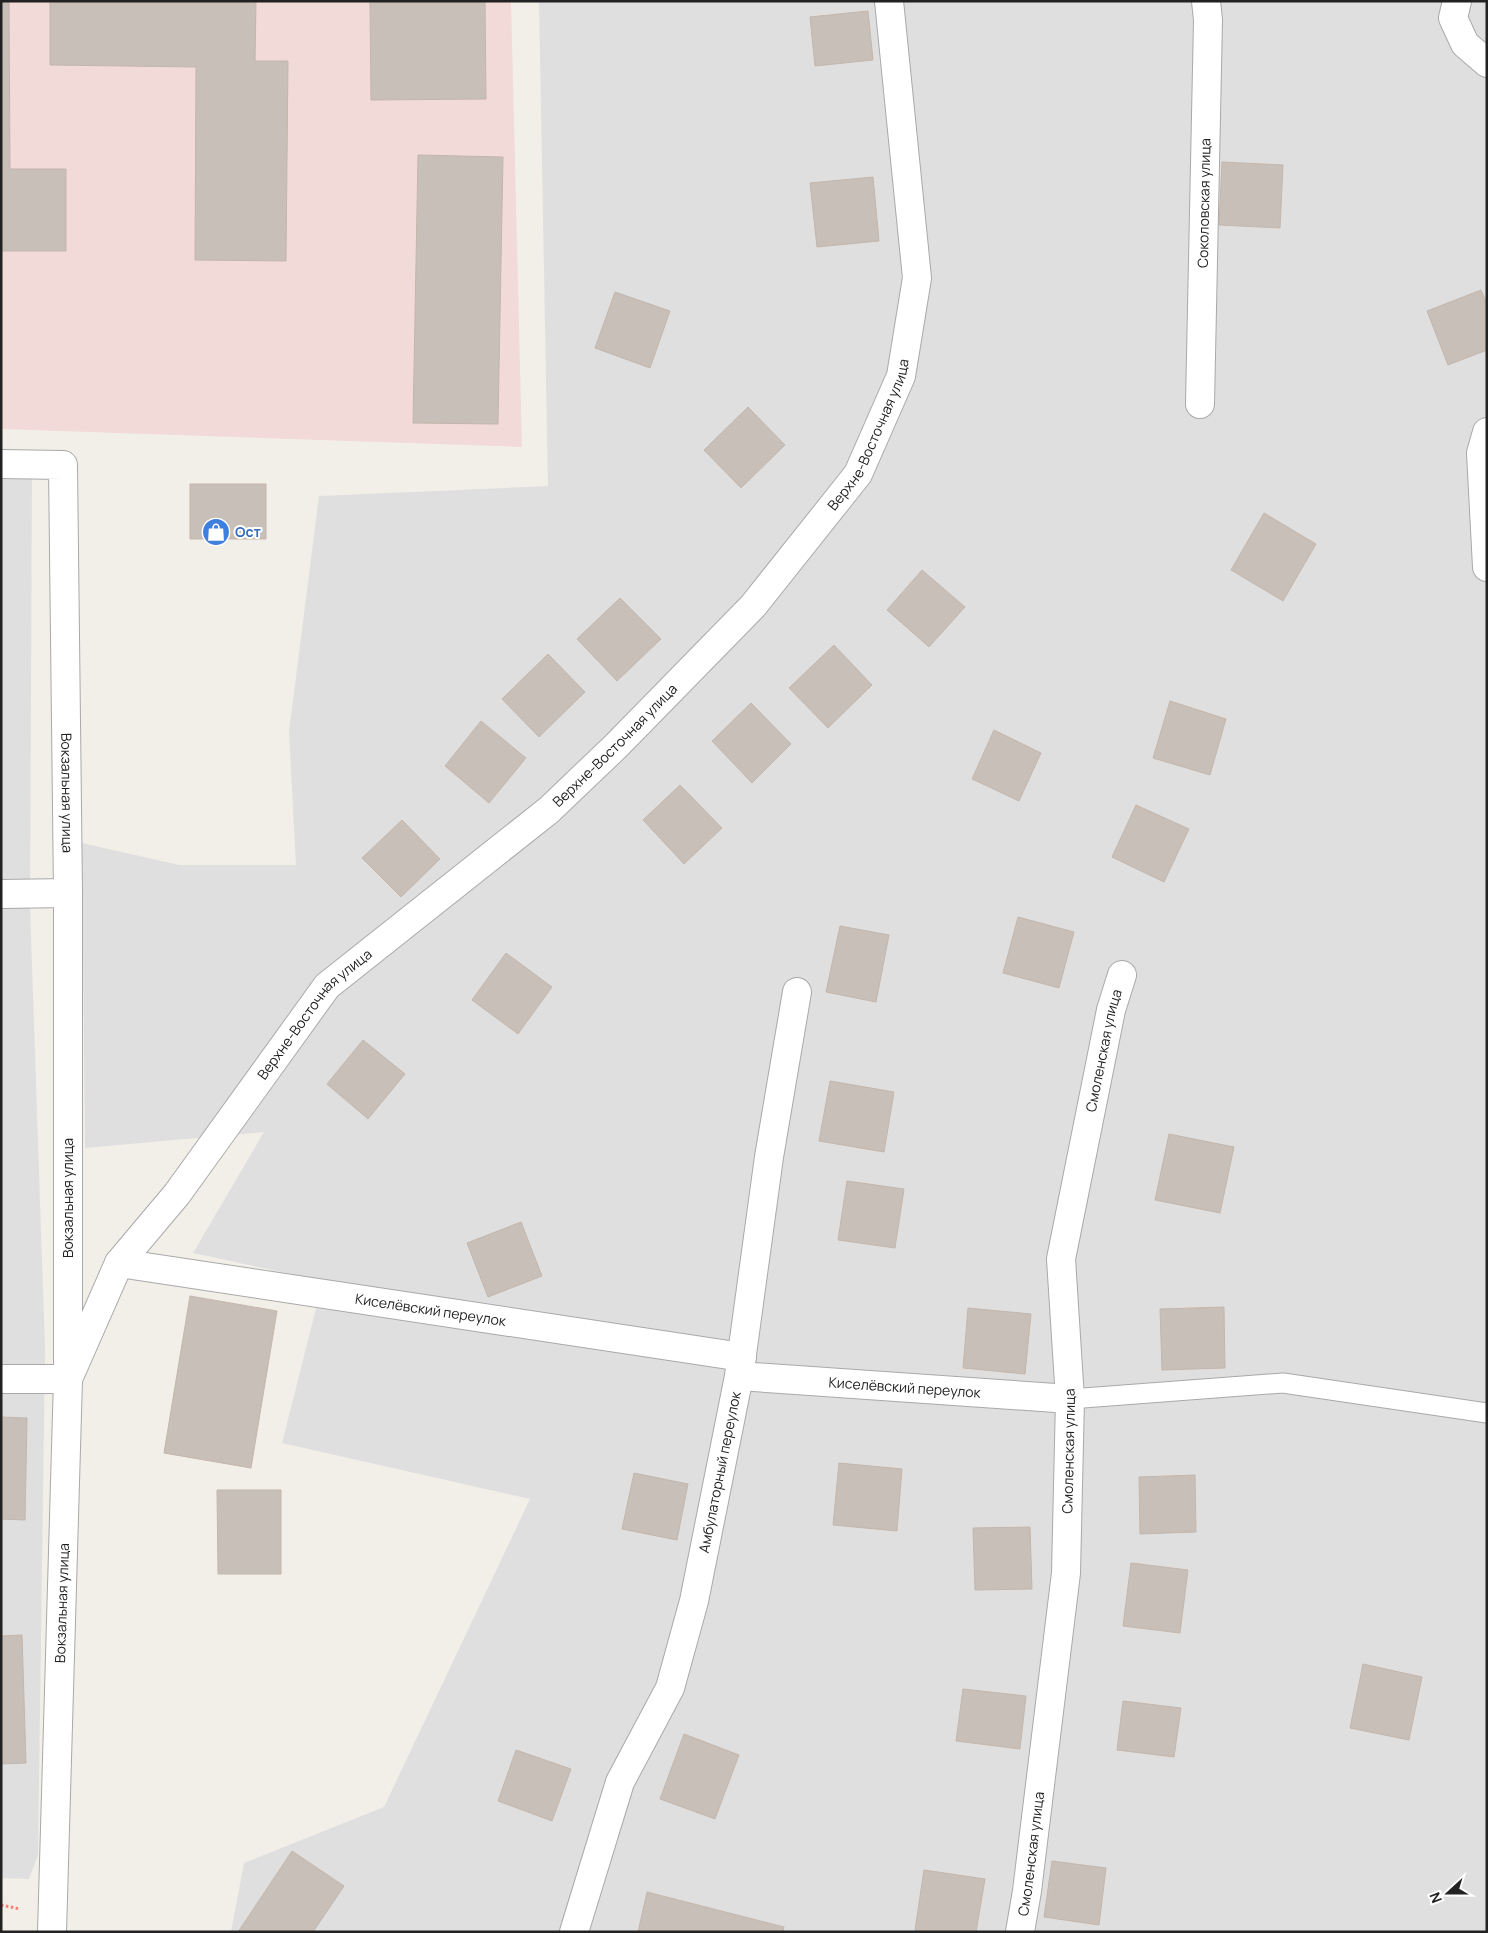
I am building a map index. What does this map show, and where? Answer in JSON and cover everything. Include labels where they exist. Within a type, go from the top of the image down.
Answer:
[{"type":"street","name":"Верхне-Восточная улица","points":[[68,1379],[119,1263],[177,1194],[327,986],[549,810],[603,758],[753,606],[858,474],[901,376],[917,278],[889,1]]},
{"type":"street","name":"Соколовская улица","points":[[1200,404],[1208,20],[1206,1]]},
{"type":"street","points":[[1455,10],[1465,44],[1487,62]]},
{"type":"street","points":[[1487,432],[1481,453],[1487,567]]},
{"type":"street","name":"Вокзальная улица","points":[[1,464],[63,465],[68,892],[68,1379],[52,1932]]},
{"type":"street","points":[[1,894],[68,892]]},
{"type":"street","name":"Смоленская улица","points":[[1020,1932],[1027,1891],[1066,1573],[1070,1399],[1061,1259],[1112,1010],[1122,975]]},
{"type":"street","name":"Амбулаторный переулок","points":[[574,1932],[620,1782],[670,1688],[694,1601],[741,1366],[769,1157],[797,992]]},
{"type":"street","name":"Киселёвский переулок","points":[[119,1263],[741,1366],[1070,1399]]},
{"type":"street","points":[[1,1379],[68,1379]]},
{"type":"lane","points":[[1070,1399],[1283,1383],[1487,1413]]},
{"type":"shaded area","points":[[1,1],[511,1],[522,447],[1,429]]},
{"type":"shaded area","points":[[539,1],[1487,1],[1487,1932],[231,1932],[244,1863],[384,1807],[530,1499],[282,1443],[323,1281],[193,1253],[264,1132],[85,1148],[82,843],[179,865],[296,865],[289,732],[319,496],[548,486]]},
{"type":"shaded area","points":[[1,476],[32,476],[30,906],[45,1349],[38,1855],[29,1879],[1,1878]]},
{"type":"building","points":[[50,1],[256,1],[255,61],[288,61],[286,261],[195,260],[196,67],[50,65]]},
{"type":"building","points":[[370,1],[485,1],[486,99],[371,100]]},
{"type":"building","points":[[1,2],[9,2],[10,169],[66,169],[66,251],[1,251]]},
{"type":"building","points":[[868,11],[873,60],[815,66],[810,17]]},
{"type":"building","points":[[418,155],[503,157],[498,424],[413,423]]},
{"type":"building","points":[[1222,162],[1283,165],[1280,228],[1219,225]]},
{"type":"building","points":[[873,177],[879,241],[817,247],[810,183]]},
{"type":"building","points":[[1481,290],[1487,304],[1487,350],[1448,365],[1427,311]]},
{"type":"building","points":[[615,292],[670,311],[650,368],[595,348]]},
{"type":"building","points":[[748,407],[785,445],[741,488],[704,450]]},
{"type":"building","points":[[190,484],[266,484],[266,539],[190,539]]},
{"type":"building","points":[[1264,513],[1316,544],[1283,601],[1231,570]]},
{"type":"building","points":[[922,570],[965,607],[929,647],[887,610]]},
{"type":"building","points":[[620,598],[661,639],[617,681],[577,639]]},
{"type":"building","points":[[834,645],[872,685],[828,728],[789,688]]},
{"type":"building","points":[[548,654],[585,692],[539,737],[502,699]]},
{"type":"building","points":[[1170,701],[1226,719],[1210,775],[1153,758]]},
{"type":"building","points":[[751,703],[791,744],[752,783],[712,741]]},
{"type":"building","points":[[481,721],[526,758],[489,803],[445,766]]},
{"type":"building","points":[[994,730],[1041,753],[1019,801],[972,779]]},
{"type":"building","points":[[680,785],[722,828],[684,864],[643,820]]},
{"type":"building","points":[[1136,805],[1189,829],[1164,882],[1112,857]]},
{"type":"building","points":[[402,820],[440,859],[401,897],[362,858]]},
{"type":"building","points":[[1018,917],[1074,932],[1059,988],[1003,973]]},
{"type":"building","points":[[840,926],[889,935],[876,1002],[826,992]]},
{"type":"building","points":[[506,953],[552,987],[518,1034],[472,1000]]},
{"type":"building","points":[[363,1040],[405,1074],[368,1119],[327,1084]]},
{"type":"building","points":[[830,1081],[894,1092],[884,1152],[819,1141]]},
{"type":"building","points":[[1169,1134],[1234,1147],[1220,1213],[1155,1200]]},
{"type":"building","points":[[847,1181],[904,1189],[895,1248],[838,1240]]},
{"type":"building","points":[[521,1222],[542,1276],[488,1297],[467,1243]]},
{"type":"building","points":[[190,1296],[277,1311],[251,1468],[164,1453]]},
{"type":"building","points":[[1224,1307],[1225,1368],[1162,1370],[1160,1309]]},
{"type":"building","points":[[968,1308],[1031,1314],[1025,1374],[963,1368]]},
{"type":"building","points":[[1,1417],[27,1418],[25,1520],[1,1519]]},
{"type":"building","points":[[839,1463],[902,1469],[897,1531],[833,1525]]},
{"type":"building","points":[[634,1473],[688,1484],[677,1540],[622,1529]]},
{"type":"building","points":[[1195,1475],[1196,1532],[1140,1534],[1139,1477]]},
{"type":"building","points":[[217,1490],[281,1490],[281,1574],[218,1574]]},
{"type":"building","points":[[1030,1527],[1032,1589],[975,1590],[973,1528]]},
{"type":"building","points":[[1131,1563],[1188,1570],[1180,1633],[1123,1626]]},
{"type":"building","points":[[22,1635],[26,1763],[1,1764],[1,1636]]},
{"type":"building","points":[[1363,1664],[1422,1677],[1409,1740],[1350,1728]]},
{"type":"building","points":[[963,1689],[1026,1696],[1020,1749],[956,1741]]},
{"type":"building","points":[[1123,1701],[1181,1708],[1174,1757],[1117,1750]]},
{"type":"building","points":[[684,1734],[739,1755],[715,1819],[660,1799]]},
{"type":"building","points":[[516,1750],[571,1769],[552,1821],[498,1801]]},
{"type":"building","points":[[292,1851],[344,1886],[313,1932],[238,1932]]},
{"type":"building","points":[[1052,1861],[1106,1868],[1099,1925],[1044,1917]]},
{"type":"building","points":[[924,1870],[985,1879],[976,1932],[928,1932],[915,1930]]},
{"type":"building","points":[[647,1892],[784,1927],[783,1932],[638,1932]]},
{"type":"place","name":"Ост","points":[[216,532]]}]
